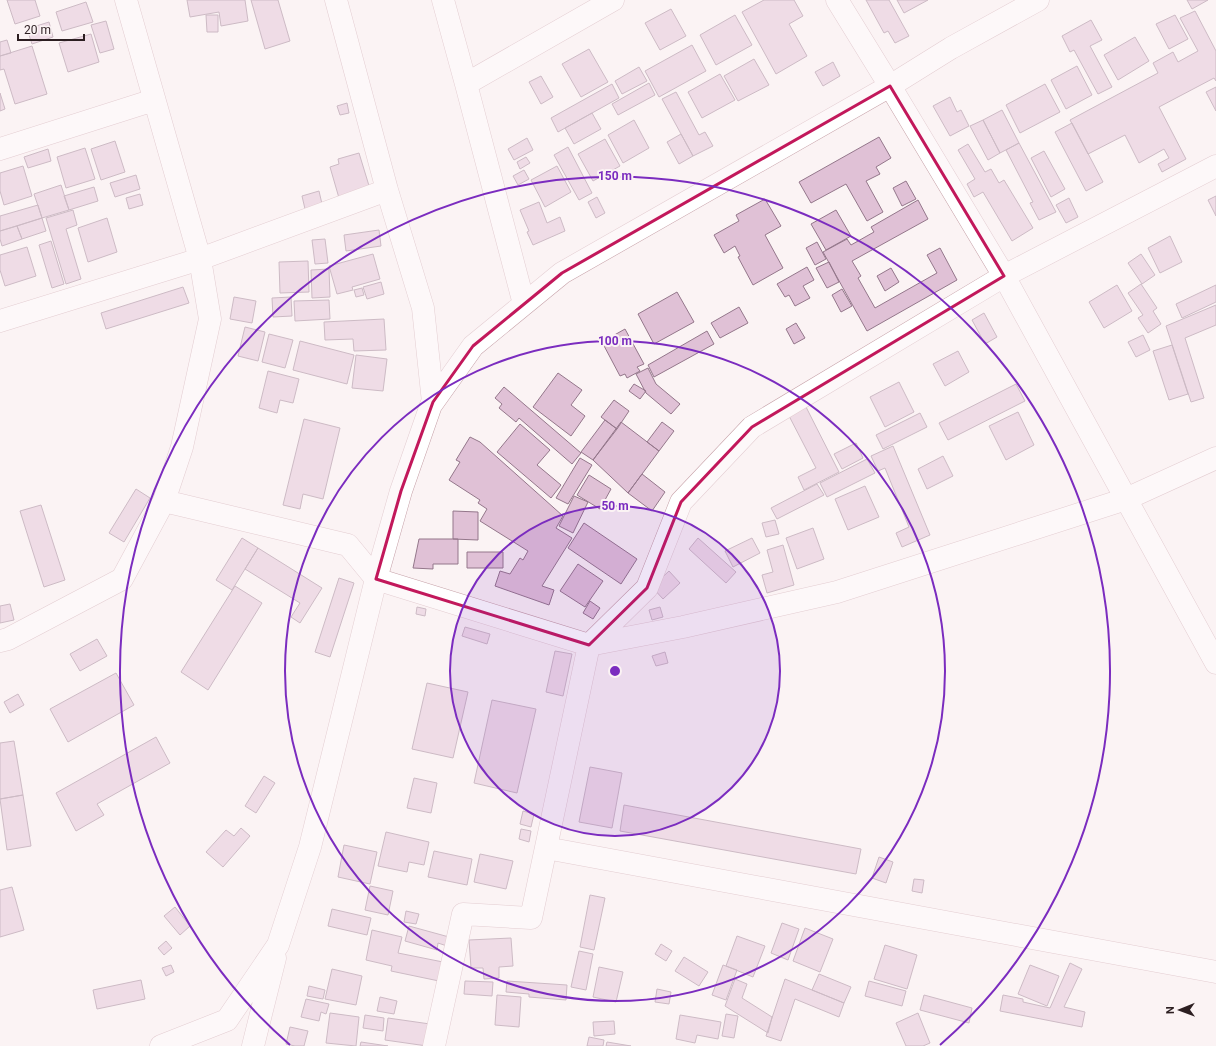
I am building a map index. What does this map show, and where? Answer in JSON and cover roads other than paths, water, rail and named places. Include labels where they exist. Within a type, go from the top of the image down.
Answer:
[{"type":"street","points":[[0,641],[122,579],[164,501],[182,447],[210,320],[200,259],[126,0]]},
{"type":"street","points":[[336,0],[387,190],[423,308],[433,402]]},
{"type":"street","points":[[443,0],[524,304]]},
{"type":"street","points":[[466,84],[613,0]]},
{"type":"street","points":[[837,0],[1004,276],[1216,664]]},
{"type":"street","points":[[253,1046],[278,945],[310,847],[376,579],[401,491],[431,405],[473,346],[562,273],[890,86],[951,48],[1038,0]]},
{"type":"street","points":[[0,149],[154,100]]},
{"type":"street","points":[[434,1046],[463,914],[531,918],[589,645],[647,588],[681,502],[752,427],[1004,276],[1216,166]]},
{"type":"street","points":[[0,322],[200,259],[387,190]]},
{"type":"street","points":[[164,501],[348,545],[376,579],[589,645],[683,628],[837,592],[1126,498],[1216,458]]},
{"type":"street","points":[[546,848],[1216,972]]},
{"type":"street","points":[[162,1046],[227,1020],[278,945]]}]
